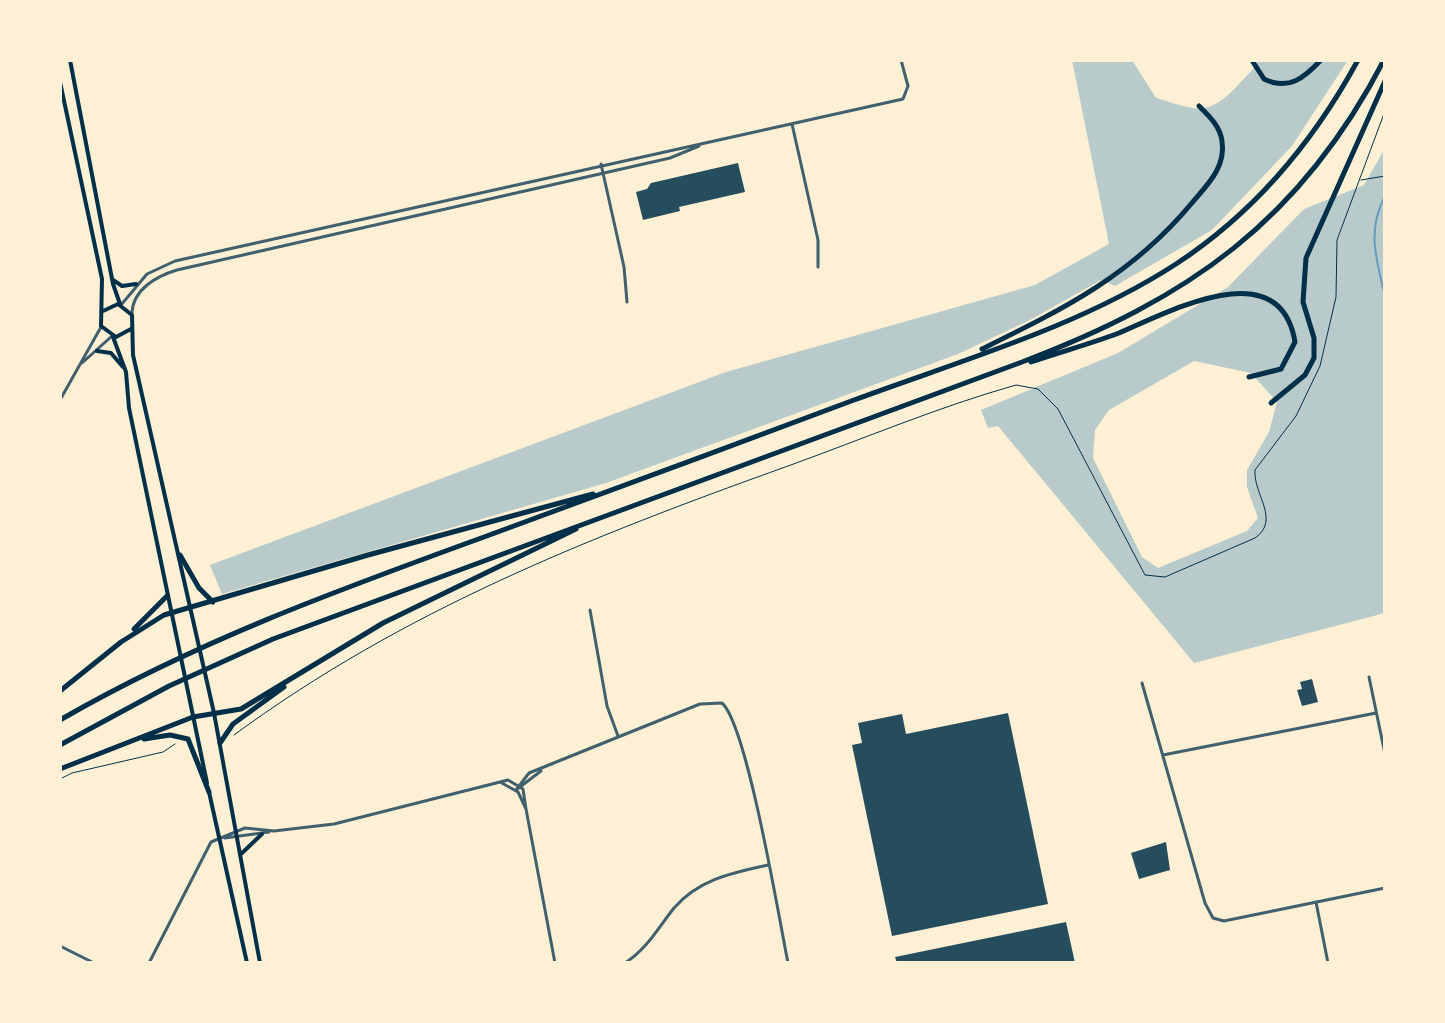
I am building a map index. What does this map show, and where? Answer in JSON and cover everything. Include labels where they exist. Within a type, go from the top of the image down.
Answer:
[{"type":"highway","points":[[1253,62],[1264,79],[1286,85],[1305,76],[1321,60]]},
{"type":"highway","points":[[60,720],[164,664],[280,611],[624,486],[1089,311],[1178,262],[1266,190],[1320,122],[1358,60]]},
{"type":"highway","points":[[60,745],[169,686],[328,617],[935,394],[1122,321],[1210,268],[1253,234],[1305,180],[1344,128],[1384,60]]},
{"type":"highway","points":[[1271,403],[1305,375],[1314,358],[1314,338],[1302,294],[1306,258],[1385,81]]},
{"type":"highway","points":[[956,362],[1092,292],[1120,274],[1159,239],[1210,183],[1220,164],[1222,137],[1199,106]]},
{"type":"highway","points":[[935,394],[1115,334],[1190,303],[1243,293],[1275,303],[1289,322],[1295,342],[1288,361],[1281,369],[1249,377]]},
{"type":"highway","points":[[60,691],[121,642],[152,621],[171,614],[368,555],[624,486]]},
{"type":"highway","points":[[60,769],[193,717],[241,709],[402,613],[594,519]]},
{"type":"highway","points":[[180,555],[199,588],[213,602]]},
{"type":"highway","points":[[121,642],[167,596]]},
{"type":"highway","points":[[220,743],[233,724],[314,665]]},
{"type":"highway","points":[[135,741],[163,735],[185,737],[193,746],[209,792]]},
{"type":"main road","points":[[70,60],[111,278],[120,304],[132,315],[133,355],[214,713],[260,963]]},
{"type":"main road","points":[[60,82],[102,279],[101,326],[112,336],[126,372],[129,408],[167,596],[247,963]]},
{"type":"main road","points":[[111,278],[122,286],[136,284]]},
{"type":"main road","points":[[103,311],[120,304]]},
{"type":"main road","points":[[112,336],[122,336],[132,327]]},
{"type":"main road","points":[[97,351],[111,353],[126,372]]},
{"type":"main road","points":[[240,859],[247,846],[262,834]]},
{"type":"street","points":[[120,304],[136,284],[163,265],[601,164],[903,99],[908,86],[901,60]]},
{"type":"street","points":[[792,124],[818,240],[818,267]]},
{"type":"street","points":[[132,315],[134,299],[160,276],[670,158],[703,144]]},
{"type":"street","points":[[601,164],[624,267],[627,302]]},
{"type":"street","points":[[261,242],[263,250]]},
{"type":"street","points":[[60,400],[101,326]]},
{"type":"street","points":[[80,364],[112,336]]},
{"type":"street","points":[[590,610],[607,706],[618,736]]},
{"type":"street","points":[[1369,677],[1385,754]]},
{"type":"street","points":[[1142,683],[1205,903],[1213,918],[1224,921],[1385,888]]},
{"type":"street","points":[[516,790],[529,773],[700,704],[722,703],[730,710],[739,735],[788,963]]},
{"type":"street","points":[[1163,755],[1376,713]]},
{"type":"street","points":[[149,963],[204,849],[222,839],[334,824],[508,780],[520,785],[527,798],[526,809],[555,963]]},
{"type":"street","points":[[500,782],[516,790],[526,809]]},
{"type":"street","points":[[236,835],[245,828],[274,831]]},
{"type":"street","points":[[625,963],[651,941],[673,910],[692,892],[720,876],[768,865]]},
{"type":"street","points":[[1316,902],[1328,963]]},
{"type":"street","points":[[60,946],[94,963]]},
{"type":"path","points":[[232,736],[306,685],[493,581],[720,490],[1016,385],[1038,389],[1058,409],[1145,575],[1165,577],[1255,538],[1263,532],[1267,520],[1255,470],[1296,416],[1320,366],[1336,297],[1337,240],[1385,111]]},
{"type":"path","points":[[1359,180],[1385,176]]},
{"type":"path","points":[[60,779],[72,773],[163,752],[180,738]]},
{"type":"shaded area","points":[[1072,60],[1132,60],[1156,98],[1201,108],[1218,103],[1227,96],[1258,60],[1348,60],[1292,146],[1212,230],[1115,286],[1101,280],[1030,320],[958,354],[606,483],[222,594],[210,565],[726,372],[1035,285],[1109,244]]},
{"type":"shaded area","points":[[1385,148],[1385,613],[1194,663],[998,426],[988,428],[981,410],[1118,353],[1228,287],[1304,209],[1364,185]],"holes":[[[1194,361],[1251,373],[1277,402],[1269,432],[1247,470],[1247,487],[1258,518],[1247,531],[1158,568],[1142,557],[1093,458],[1095,430],[1109,410]]]},
{"type":"building","points":[[738,163],[745,192],[679,207],[680,211],[643,220],[636,192],[647,189],[651,183]]},
{"type":"building","points":[[1312,679],[1318,702],[1302,706],[1297,690],[1302,689],[1300,682]]},
{"type":"building","points":[[1008,713],[1048,904],[892,936],[852,745],[862,743],[858,723],[902,714],[906,734]]},
{"type":"building","points":[[1166,842],[1170,870],[1139,879],[1131,853]]},
{"type":"building","points":[[1066,922],[1075,963],[897,963],[895,957]]},
{"type":"waterway","points":[[1385,196],[1379,209],[1375,234],[1376,258],[1385,297]]}]
